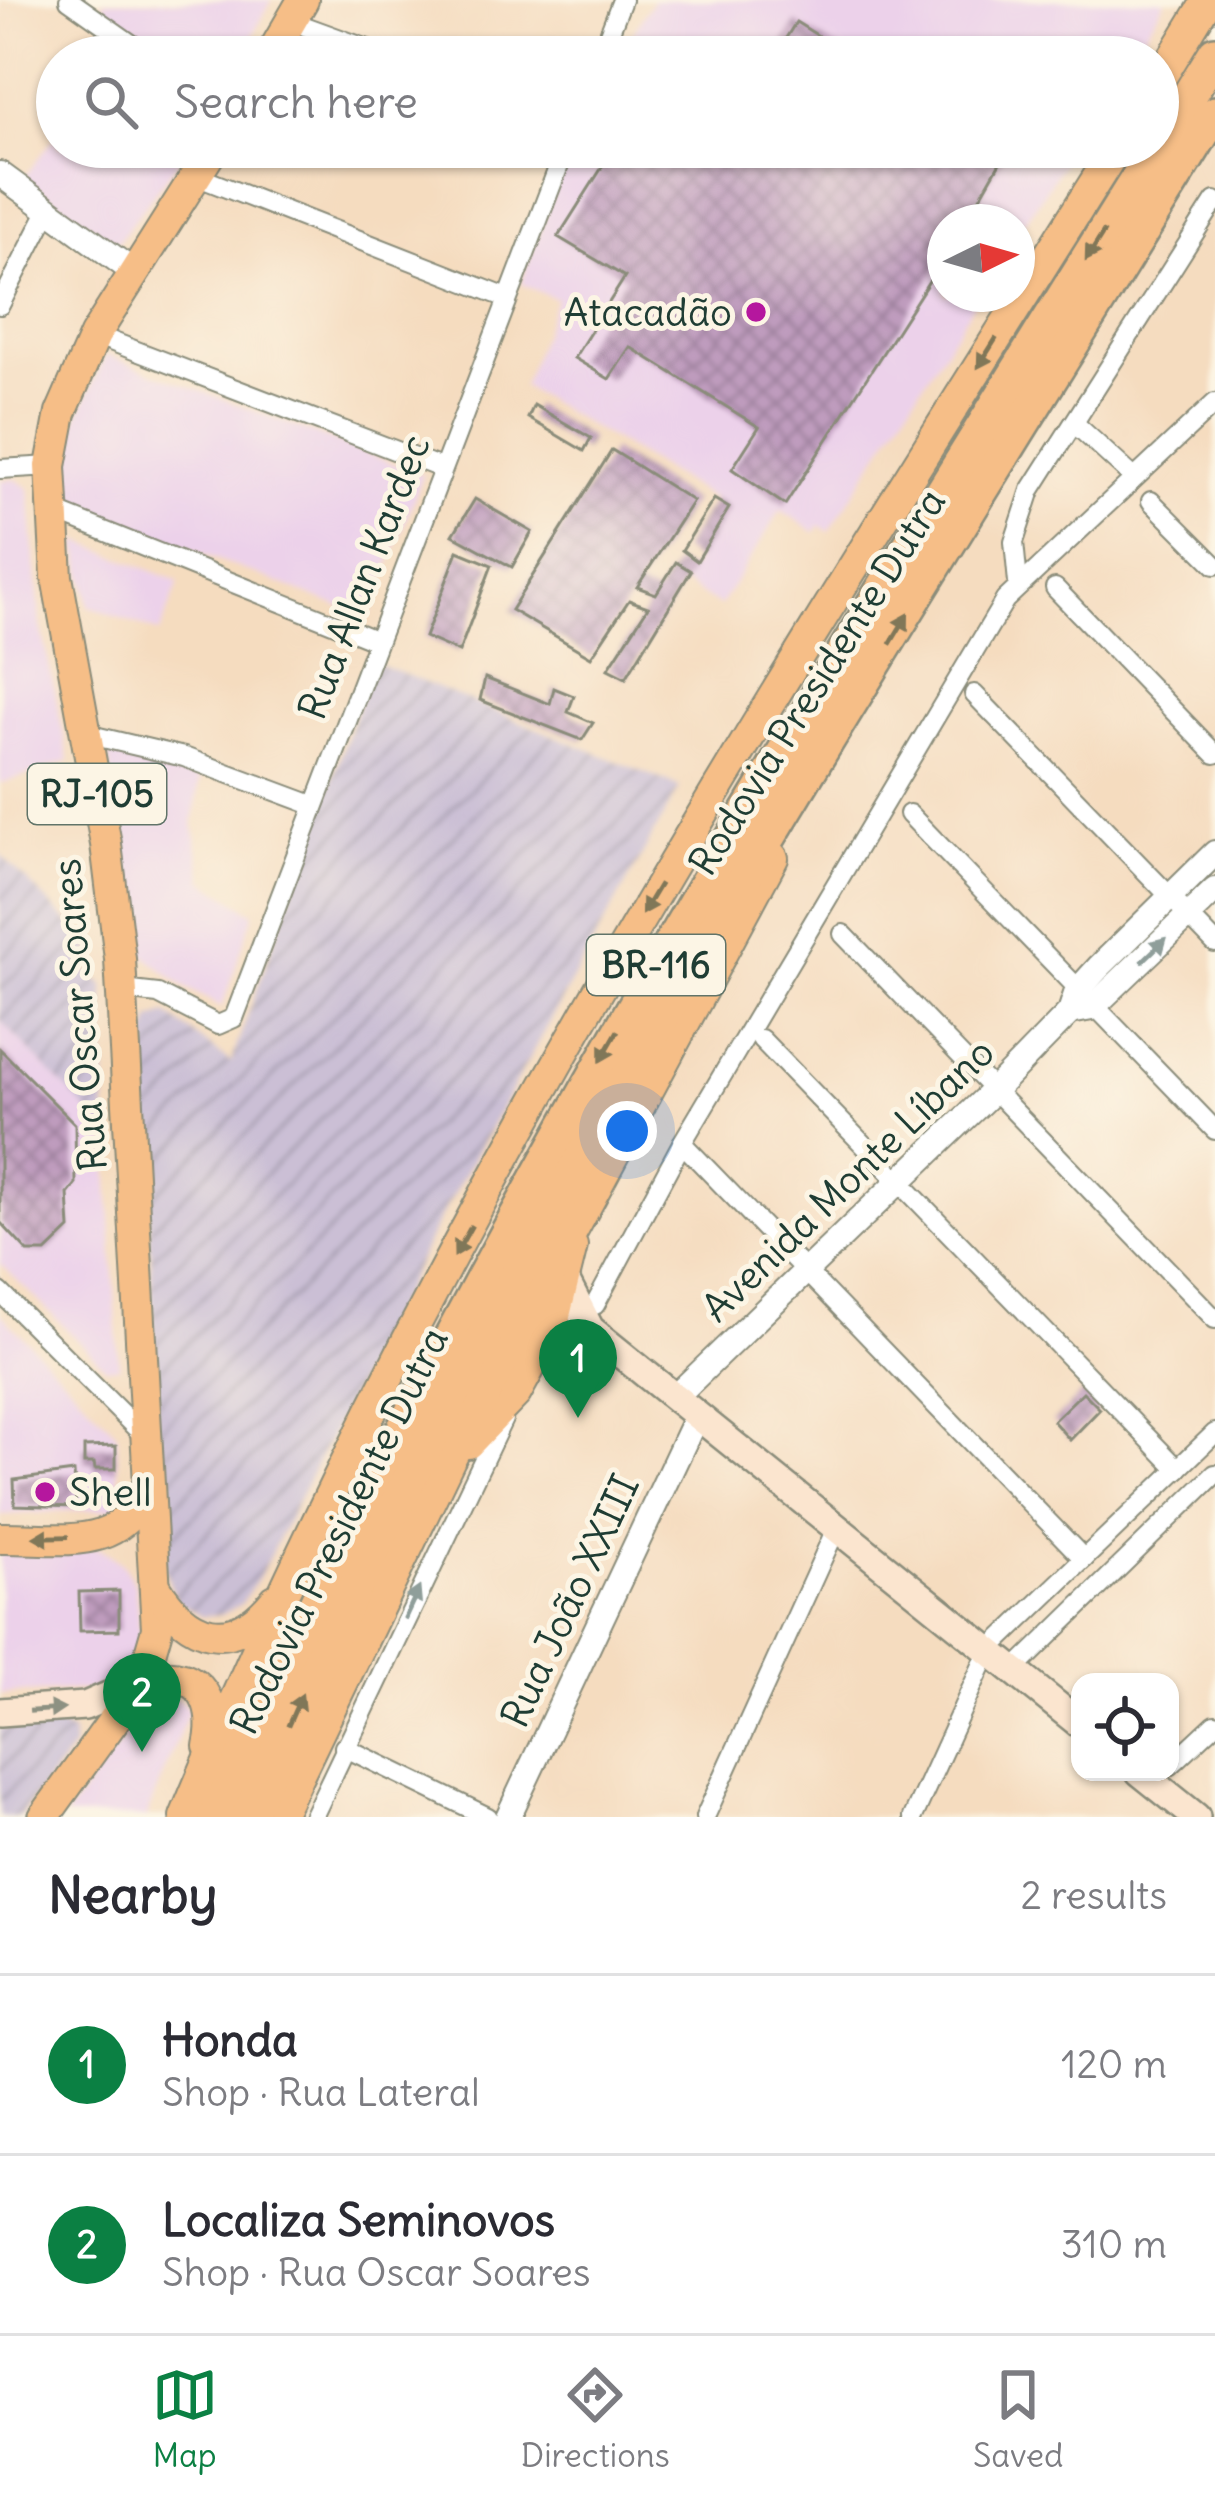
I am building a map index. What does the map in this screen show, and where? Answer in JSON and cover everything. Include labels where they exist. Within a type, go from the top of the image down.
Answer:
[{"type":"highway","name":"Rodovia Presidente Dutra","points":[[1179,111],[1215,53]]},
{"type":"highway","name":"Rodovia Presidente Dutra","points":[[248,1817],[386,1518],[471,1353],[638,1055],[1215,113]]},
{"type":"highway","name":"Rodovia Presidente Dutra","points":[[216,1817],[400,1432],[543,1163],[724,844],[1143,168]]},
{"type":"main road","points":[[1179,48],[1208,0]]},
{"type":"main road","name":"Rua Oscar Soares","points":[[44,1817],[142,1681],[155,1650],[123,990],[86,734],[57,578],[51,466],[61,413],[95,335],[201,168]]},
{"type":"main road","name":"BR-116","points":[[185,1817],[293,1576],[421,1318],[616,958],[805,640],[1104,168]]},
{"type":"main road","name":"BR-116","points":[[278,1817],[450,1459],[681,1034],[837,729]]},
{"type":"main road","points":[[450,1459],[516,1393],[552,1327],[579,1219]]},
{"type":"main road","points":[[566,1282],[592,1317],[675,1397],[1071,1717]]},
{"type":"main road","points":[[552,1327],[592,1317]]},
{"type":"main road","points":[[102,1536],[133,1517],[148,1485]]},
{"type":"main road","points":[[0,1538],[102,1536],[129,1551],[182,1623],[210,1634],[250,1624],[293,1576]]},
{"type":"main road","points":[[0,1712],[85,1706],[142,1681],[178,1675],[208,1696],[212,1731],[198,1786]]},
{"type":"main road","points":[[1161,1781],[1179,1813]]},
{"type":"street","points":[[608,36],[622,0]]},
{"type":"street","points":[[80,3],[123,36]]},
{"type":"street","points":[[297,10],[348,36]]},
{"type":"street","name":"Rua Allan Kardec","points":[[123,990],[158,994],[222,1025],[234,1018],[558,168]]},
{"type":"street","points":[[0,174],[135,273]]},
{"type":"street","points":[[196,176],[507,298]]},
{"type":"street","points":[[1018,583],[1013,550],[1018,522],[1035,484],[1215,201]]},
{"type":"street","points":[[0,305],[49,209]]},
{"type":"street","points":[[95,335],[441,468]]},
{"type":"street","points":[[592,1317],[682,1143],[945,694],[1018,583],[1215,403]]},
{"type":"street","points":[[1074,423],[1133,477]]},
{"type":"street","points":[[0,469],[51,466]]},
{"type":"street","points":[[1151,501],[1215,565]]},
{"type":"street","points":[[52,510],[375,640]]},
{"type":"street","points":[[1055,588],[1215,754]]},
{"type":"street","points":[[974,694],[1215,943]]},
{"type":"street","points":[[86,734],[184,757],[313,805]]},
{"type":"street","points":[[909,814],[1080,1004],[1215,1130]]},
{"type":"street","name":"Avenida Monte Líbano","points":[[675,1397],[1180,907],[1215,853]]},
{"type":"street","name":"Avenida Monte Líbano","points":[[1180,907],[1215,890]]},
{"type":"street","points":[[843,934],[1215,1319]]},
{"type":"street","points":[[760,1039],[1178,1468]]},
{"type":"street","points":[[682,1143],[1084,1559]]},
{"type":"street","points":[[0,1292],[146,1437]]},
{"type":"street","points":[[313,1817],[516,1393]]},
{"type":"street","name":"Rua João XXIII","points":[[508,1817],[698,1415]]},
{"type":"street","points":[[913,1817],[989,1650],[1215,1433]]},
{"type":"street","points":[[1013,1671],[1215,1474]]},
{"type":"street","points":[[705,1817],[836,1529]]},
{"type":"street","points":[[1179,1754],[1215,1724]]},
{"type":"street","points":[[344,1747],[488,1817]]},
{"type":"shaded area","points":[[272,0],[252,36],[141,36],[106,10],[103,1]]},
{"type":"shaded area","points":[[653,0],[1166,0],[1143,36],[631,36]]},
{"type":"shaded area","points":[[36,162],[36,168],[173,168],[116,244],[24,178]]},
{"type":"shaded area","points":[[562,168],[1060,168],[1035,207],[927,204],[927,312],[969,312],[829,532],[820,525],[815,532],[781,510],[720,606],[683,583],[728,508],[522,386],[556,299],[521,284]]},
{"type":"shaded area","points":[[106,355],[423,475],[369,618],[65,501],[72,430]]},
{"type":"shaded area","points":[[15,479],[29,488],[40,621],[69,761],[0,784],[0,480]]},
{"type":"shaded area","points":[[77,540],[179,582],[160,633],[89,606]]},
{"type":"shaded area","points":[[374,662],[680,787],[439,1220],[260,1575],[240,1605],[223,1614],[203,1616],[176,1601],[162,1562],[143,1043],[152,1019],[167,1014],[231,1062]]},
{"type":"shaded area","points":[[108,751],[200,779],[193,823],[204,881],[254,913],[222,1007],[183,986],[139,951]]},
{"type":"shaded area","points":[[0,854],[92,946],[80,967],[104,985],[106,1130],[0,1020]]},
{"type":"shaded area","points":[[0,1020],[106,1130],[119,1367],[106,1368],[0,1263]]},
{"type":"shaded area","points":[[0,1313],[117,1433],[119,1508],[0,1515]]},
{"type":"shaded area","points":[[82,1545],[103,1550],[122,1563],[135,1585],[140,1640],[130,1661],[110,1682],[89,1690],[0,1694],[0,1547]]},
{"type":"shaded area","points":[[165,1697],[181,1701],[189,1710],[146,1817],[65,1817],[149,1704]]},
{"type":"shaded area","points":[[60,1726],[73,1733],[73,1748],[19,1817],[0,1817],[0,1728]]},
{"type":"building","points":[[796,22],[818,36],[787,36]]},
{"type":"building","name":"Atacadão","points":[[602,168],[997,168],[976,204],[927,204],[927,284],[785,505],[732,469],[759,427],[630,347],[609,379],[574,358],[625,277],[558,237]]},
{"type":"building","points":[[534,405],[591,438],[584,451],[528,418]]},
{"type":"building","points":[[612,450],[693,501],[637,587],[656,594],[676,562],[691,571],[626,678],[608,669],[648,607],[629,600],[591,657],[511,610]]},
{"type":"building","points":[[475,499],[532,532],[512,567],[453,535]]},
{"type":"building","points":[[714,499],[729,508],[697,561],[682,550]]},
{"type":"building","points":[[458,551],[492,565],[459,652],[425,637]]},
{"type":"building","points":[[485,678],[550,704],[554,688],[574,696],[568,712],[593,723],[582,740],[480,700]]},
{"type":"building","points":[[0,1049],[75,1124],[76,1184],[68,1194],[70,1229],[46,1252],[28,1252],[0,1222]]},
{"type":"building","points":[[1083,1392],[1100,1409],[1070,1440],[1053,1421]]},
{"type":"building","points":[[116,1446],[116,1469],[95,1469],[94,1463],[84,1463],[84,1447]]},
{"type":"building","name":"Shell","points":[[74,1472],[76,1507],[15,1505],[14,1480]]},
{"type":"building","name":"Shell","points":[[119,1591],[119,1630],[80,1631],[79,1592]]},
{"type":"place","name":"Atacadão","points":[[756,312]]},
{"type":"place","name":"Honda","points":[[578,1418]]},
{"type":"place","name":"Shell","points":[[45,1492]]},
{"type":"place","name":"Localiza Seminovos","points":[[142,1752]]}]
